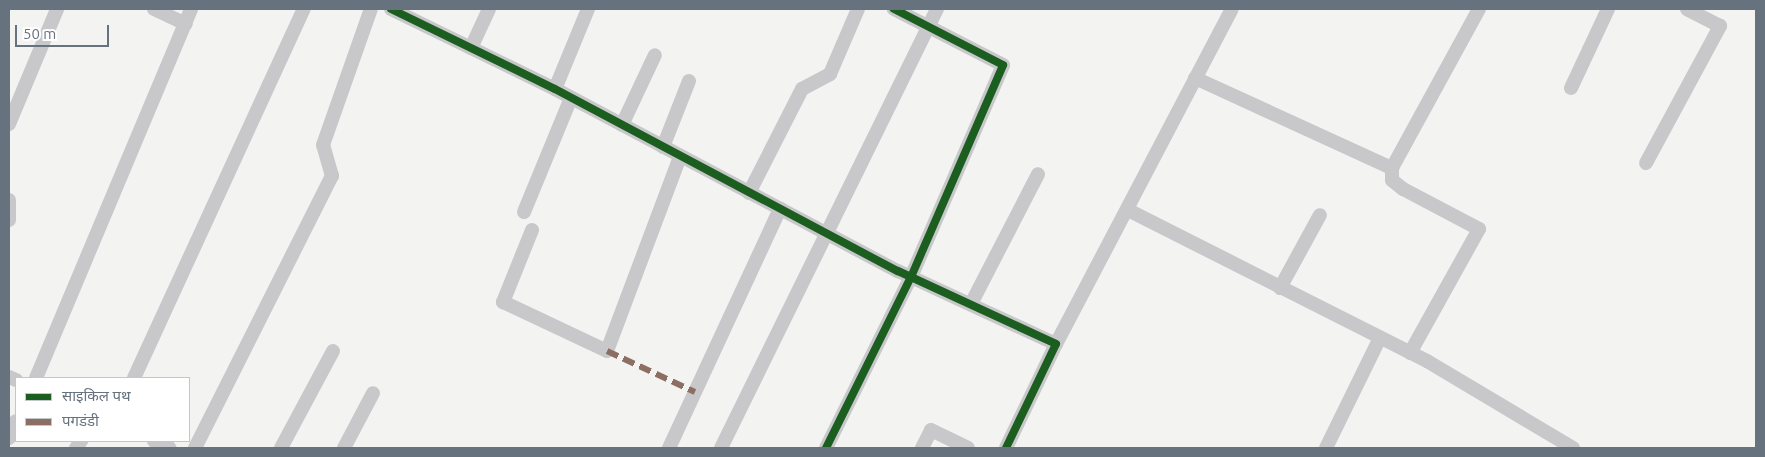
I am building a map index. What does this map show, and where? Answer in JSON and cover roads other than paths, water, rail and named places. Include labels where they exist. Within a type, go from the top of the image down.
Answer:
[{"type":"street","points":[[9,124],[57,9]]},
{"type":"street","points":[[154,9],[186,24]]},
{"type":"street","points":[[36,377],[191,9]]},
{"type":"street","points":[[134,377],[304,9]]},
{"type":"street","points":[[195,448],[332,176],[324,145],[371,9]]},
{"type":"street","points":[[470,48],[489,9]]},
{"type":"street","points":[[555,89],[588,9]]},
{"type":"street","points":[[749,192],[802,89],[830,74],[858,9]]},
{"type":"street","points":[[826,448],[911,277],[1003,65],[894,9]]},
{"type":"street","points":[[721,448],[930,27],[937,9]]},
{"type":"street","points":[[1006,448],[1056,344],[1232,9]]},
{"type":"street","points":[[1410,353],[1479,229],[1403,189],[1392,180],[1392,168],[1479,9]]},
{"type":"street","points":[[1570,88],[1608,9]]},
{"type":"street","points":[[1646,163],[1720,26],[1686,9]]},
{"type":"street","points":[[397,10],[555,89],[911,277],[1056,344]]},
{"type":"street","points":[[622,125],[655,56]]},
{"type":"street","points":[[1195,78],[1392,168]]},
{"type":"street","points":[[663,147],[690,81]]},
{"type":"street","points":[[524,212],[571,98]]},
{"type":"street","points":[[532,230],[502,302],[606,351],[680,156]]},
{"type":"street","points":[[971,304],[1038,174]]},
{"type":"street","points":[[9,200],[9,220]]},
{"type":"street","points":[[669,448],[780,209]]},
{"type":"street","points":[[1128,210],[1410,353],[1573,448]]},
{"type":"street","points":[[1280,288],[1320,215]]},
{"type":"street","points":[[1326,448],[1380,338]]},
{"type":"street","points":[[281,448],[333,351]]},
{"type":"street","points":[[344,448],[373,393]]},
{"type":"street","points":[[9,438],[15,423]]},
{"type":"street","points":[[922,448],[931,430],[968,448]]},
{"type":"street","points":[[156,442],[170,448]]}]
